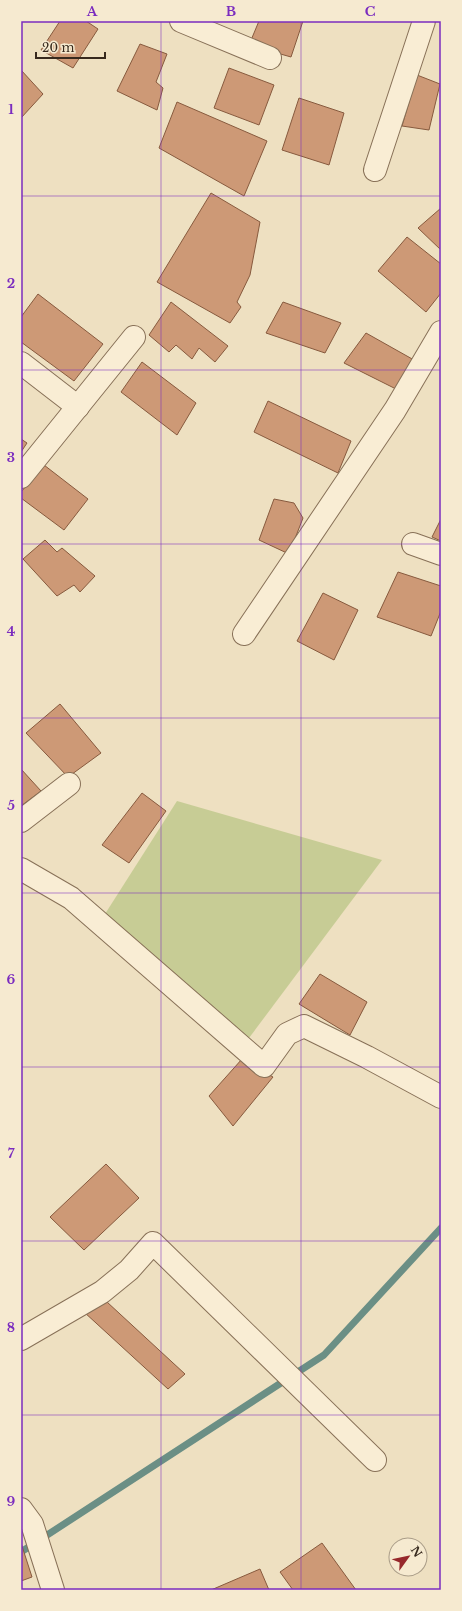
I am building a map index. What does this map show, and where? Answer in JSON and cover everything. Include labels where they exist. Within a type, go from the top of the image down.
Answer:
[{"type":"street","points":[[181,21],[270,58]]},
{"type":"street","points":[[375,170],[424,21]]},
{"type":"street","points":[[244,634],[395,410],[441,332]]},
{"type":"street","points":[[21,477],[134,338]]},
{"type":"street","points":[[21,363],[78,407]]},
{"type":"street","points":[[413,544],[441,554]]},
{"type":"street","points":[[21,821],[69,784]]},
{"type":"street","points":[[21,869],[71,898],[264,1066],[287,1034],[304,1026],[367,1057],[441,1097]]},
{"type":"street","points":[[21,1339],[102,1292],[129,1270],[153,1243],[375,1460]]},
{"type":"street","points":[[21,1509],[32,1524],[53,1590]]},
{"type":"green space","points":[[177,801],[382,860],[249,1038],[105,914]]},
{"type":"building","points":[[60,21],[86,21],[98,29],[73,68],[41,50]]},
{"type":"building","points":[[259,21],[303,21],[291,57],[249,45]]},
{"type":"building","points":[[140,44],[167,54],[156,82],[163,88],[157,110],[117,91]]},
{"type":"building","points":[[229,68],[274,85],[259,125],[214,108]]},
{"type":"building","points":[[21,70],[43,94],[21,118]]},
{"type":"building","points":[[417,75],[440,84],[429,130],[402,126]]},
{"type":"building","points":[[299,98],[344,113],[329,165],[282,150]]},
{"type":"building","points":[[177,102],[267,141],[244,196],[159,148]]},
{"type":"building","points":[[211,193],[260,222],[250,275],[237,302],[241,307],[230,323],[157,282]]},
{"type":"building","points":[[441,208],[441,250],[418,228]]},
{"type":"building","points":[[407,237],[441,264],[441,293],[426,312],[378,271]]},
{"type":"building","points":[[38,294],[103,344],[74,381],[21,342],[21,317]]},
{"type":"building","points":[[171,302],[228,346],[215,362],[199,348],[192,359],[176,345],[169,352],[149,335]]},
{"type":"building","points":[[283,302],[341,323],[325,353],[266,333]]},
{"type":"building","points":[[366,333],[414,360],[396,389],[344,363]]},
{"type":"building","points":[[142,362],[196,403],[177,435],[121,392]]},
{"type":"building","points":[[268,401],[351,441],[338,473],[254,432]]},
{"type":"building","points":[[21,439],[27,443],[21,452]]},
{"type":"building","points":[[44,465],[88,499],[64,530],[21,498],[21,492]]},
{"type":"building","points":[[274,499],[294,503],[303,518],[289,554],[259,540]]},
{"type":"building","points":[[441,519],[441,541],[432,537]]},
{"type":"building","points":[[45,540],[57,552],[62,548],[95,576],[80,592],[74,585],[57,596],[23,559]]},
{"type":"building","points":[[398,572],[441,586],[441,611],[431,636],[377,617]]},
{"type":"building","points":[[323,593],[358,610],[334,660],[297,641]]},
{"type":"building","points":[[60,704],[101,753],[68,777],[26,733]]},
{"type":"building","points":[[21,769],[41,791],[21,806]]},
{"type":"building","points":[[142,793],[166,811],[129,863],[102,845]]},
{"type":"building","points":[[320,974],[367,1002],[350,1035],[299,1004]]},
{"type":"building","points":[[242,1059],[273,1077],[233,1126],[209,1096]]},
{"type":"building","points":[[106,1164],[139,1198],[84,1250],[50,1217]]},
{"type":"building","points":[[107,1302],[185,1374],[168,1389],[84,1312]]},
{"type":"building","points":[[21,1543],[32,1577],[21,1581]]},
{"type":"building","points":[[322,1543],[356,1590],[293,1590],[280,1572]]},
{"type":"building","points":[[260,1569],[269,1590],[211,1590]]},
{"type":"waterway","points":[[21,1552],[324,1355],[441,1228]]}]
